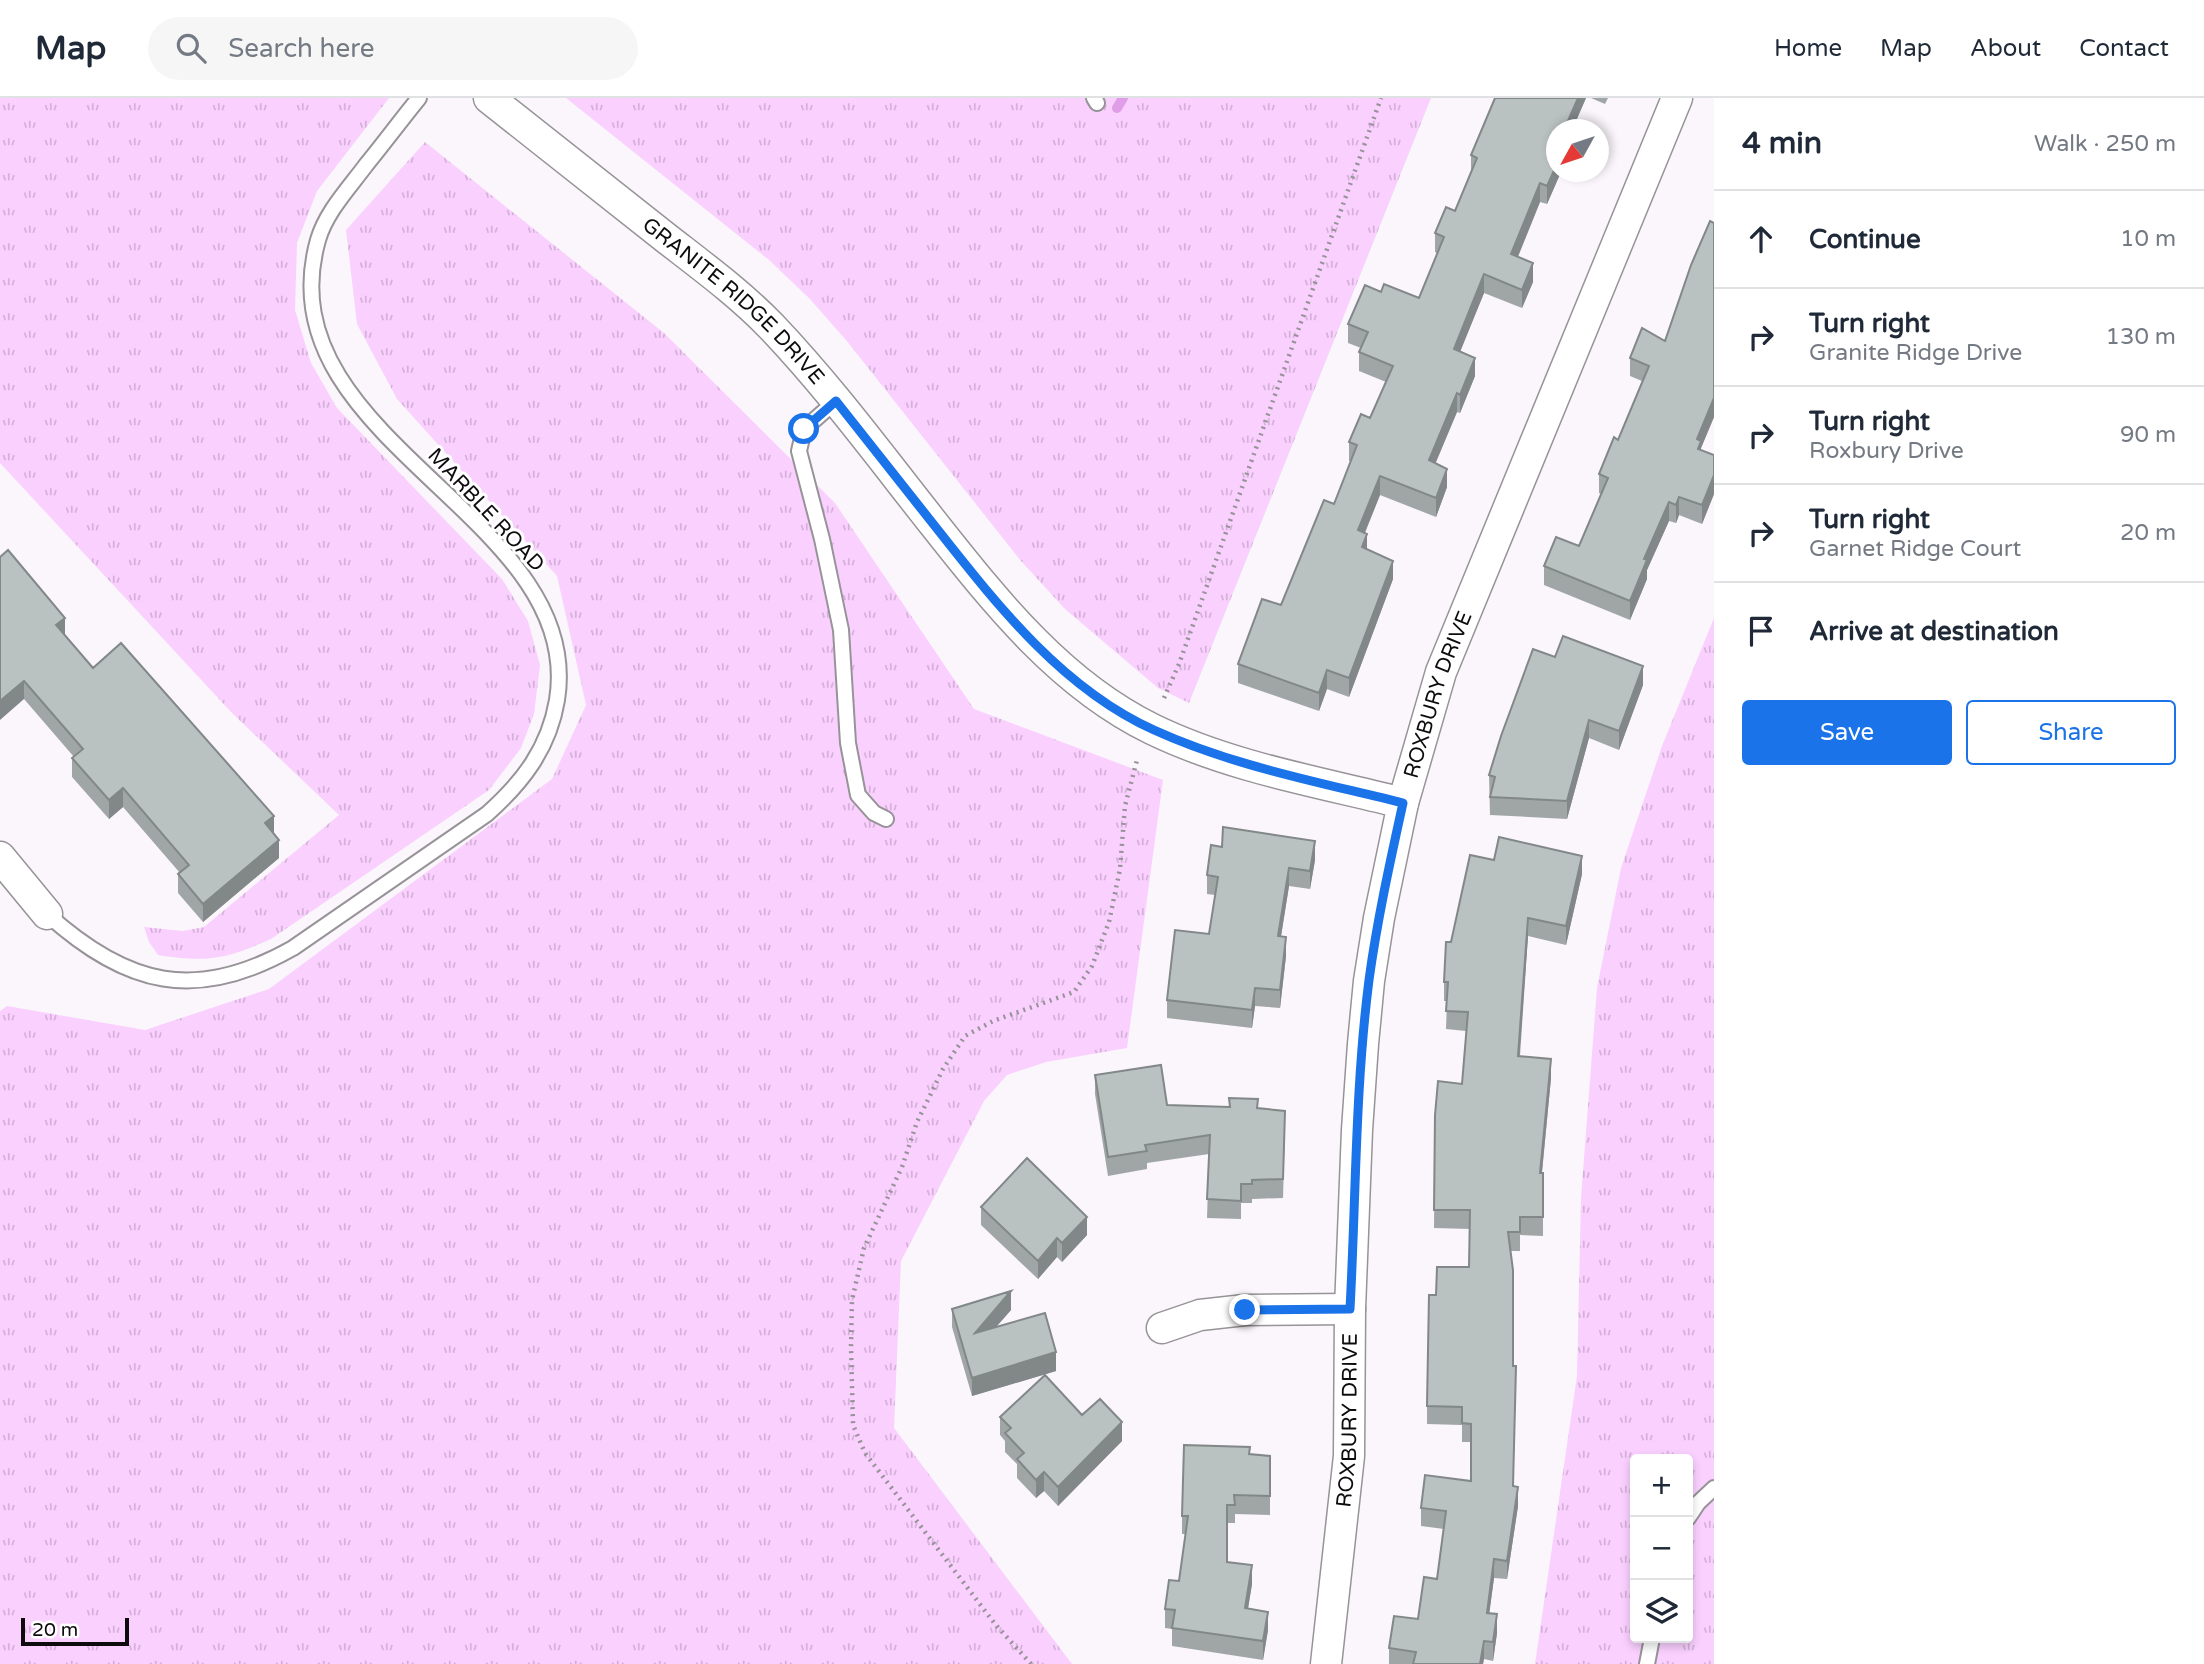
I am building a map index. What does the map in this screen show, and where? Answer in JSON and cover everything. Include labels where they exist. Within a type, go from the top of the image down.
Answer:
[{"type":"street","name":"GRANITE RIDGE DRIVE","points":[[489,98],[722,281],[769,324],[836,401],[998,605],[1052,660],[1101,699],[1151,729],[1202,750],[1258,768],[1403,803]]},
{"type":"street","name":"ROXBURY DRIVE","points":[[1326,1664],[1349,1456],[1350,1309],[1357,1130],[1369,981],[1403,803],[1446,661],[1677,98]]},
{"type":"street","points":[[0,857],[47,914]]},
{"type":"street","points":[[1162,1328],[1200,1315],[1245,1310],[1350,1309]]},
{"type":"lane","name":"MARBLE ROAD","points":[[47,914],[76,940],[104,958],[130,970],[159,978],[195,981],[230,976],[262,966],[293,948],[487,814],[513,791],[536,760],[553,723],[558,690],[558,652],[545,611],[523,576],[500,550],[367,414],[342,384],[324,351],[314,314],[312,278],[318,239],[334,206],[419,98]]},
{"type":"lane","points":[[836,401],[804,429],[799,451],[822,539],[841,630],[848,743],[858,795],[874,814],[886,818]]},
{"type":"lane","points":[[1689,1517],[1698,1503],[1714,1489]]},
{"type":"lane","points":[[1647,1664],[1651,1643]]},
{"type":"path","points":[[1164,698],[1179,664],[1381,98]]},
{"type":"path","points":[[1031,1664],[995,1623],[865,1453],[853,1426],[852,1300],[864,1248],[902,1167],[917,1122],[943,1069],[965,1036],[993,1021],[1074,992],[1092,967],[1109,922],[1120,869],[1125,806],[1138,759]]},
{"type":"green space","points":[[0,98],[389,98],[317,191],[297,243],[295,310],[311,363],[337,408],[502,579],[528,621],[540,665],[534,714],[521,748],[489,790],[271,939],[229,955],[190,959],[158,955],[149,942],[144,927],[183,931],[204,927],[339,815],[232,713],[0,463]]},
{"type":"green space","points":[[566,98],[1431,98],[1189,703],[1158,688],[1065,609],[1021,561],[846,340],[809,298],[769,260]]},
{"type":"green space","points":[[425,142],[664,333],[835,503],[974,709],[1163,780],[1127,1048],[1046,1062],[1007,1075],[984,1101],[901,1261],[894,1428],[1072,1664],[0,1664],[0,1011],[7,1006],[145,1030],[269,989],[552,779],[586,705],[557,576],[397,399],[357,324],[346,230]]},
{"type":"green space","points":[[1714,618],[1714,1664],[1535,1664],[1577,1376],[1581,1198],[1597,988],[1621,868],[1662,746]]},
{"type":"building","points":[[1495,98],[1578,98],[1569,119],[1546,119],[1546,182],[1549,182],[1547,186],[1540,183],[1511,254],[1533,263],[1522,290],[1484,274],[1454,349],[1475,358],[1429,460],[1447,469],[1436,498],[1380,476],[1358,530],[1367,534],[1362,547],[1393,561],[1349,678],[1327,670],[1319,693],[1238,664],[1262,599],[1281,605],[1324,500],[1334,504],[1357,445],[1349,442],[1361,414],[1370,418],[1393,366],[1359,352],[1368,332],[1348,324],[1365,285],[1381,292],[1384,284],[1419,298],[1444,237],[1435,233],[1446,207],[1455,211],[1477,158],[1471,155]]},
{"type":"building","points":[[1710,221],[1714,223],[1714,398],[1697,439],[1701,441],[1698,449],[1714,455],[1714,475],[1702,505],[1679,497],[1676,505],[1669,502],[1644,559],[1647,560],[1630,601],[1544,566],[1556,537],[1579,546],[1608,478],[1599,474],[1614,437],[1618,440],[1649,366],[1630,358],[1642,328],[1665,341],[1691,265]]},
{"type":"building","points":[[8,550],[65,618],[56,625],[93,668],[121,643],[274,816],[265,823],[279,840],[203,904],[178,874],[189,865],[123,788],[109,800],[72,758],[83,749],[24,681],[0,701],[0,557]]},
{"type":"building","points":[[1563,636],[1643,666],[1619,731],[1589,720],[1567,801],[1490,797],[1495,777],[1489,775],[1533,649],[1555,657]]},
{"type":"building","points":[[1223,827],[1315,841],[1310,871],[1289,868],[1278,936],[1286,937],[1280,990],[1255,988],[1252,1010],[1167,1000],[1175,930],[1209,934],[1218,877],[1207,875],[1211,845],[1222,847]]},
{"type":"building","points":[[1499,837],[1582,856],[1566,926],[1528,918],[1518,1056],[1551,1059],[1540,1173],[1543,1173],[1543,1217],[1520,1217],[1520,1232],[1508,1232],[1513,1270],[1513,1366],[1516,1366],[1513,1486],[1518,1487],[1507,1561],[1494,1559],[1487,1613],[1497,1614],[1493,1642],[1484,1641],[1480,1664],[1413,1664],[1416,1652],[1389,1648],[1394,1616],[1418,1619],[1424,1577],[1437,1579],[1446,1511],[1421,1508],[1425,1475],[1471,1481],[1471,1424],[1462,1423],[1462,1407],[1427,1406],[1429,1295],[1436,1295],[1437,1267],[1469,1267],[1470,1210],[1434,1210],[1438,1081],[1462,1084],[1468,1012],[1446,1011],[1446,942],[1451,942],[1470,855],[1494,860]]},
{"type":"building","points":[[1161,1065],[1167,1105],[1230,1107],[1229,1098],[1258,1099],[1257,1108],[1285,1111],[1283,1179],[1252,1180],[1252,1184],[1241,1184],[1241,1201],[1207,1199],[1210,1135],[1145,1145],[1147,1151],[1108,1157],[1095,1075]]},
{"type":"building","points":[[1027,1158],[1087,1217],[1062,1243],[1057,1238],[1038,1261],[981,1207]]},
{"type":"building","points":[[1011,1291],[975,1333],[1045,1313],[1056,1352],[972,1378],[952,1309]]},
{"type":"building","points":[[1045,1375],[1082,1415],[1100,1399],[1122,1422],[1058,1487],[1044,1472],[1036,1480],[1017,1459],[1024,1453],[1005,1433],[1011,1428],[1000,1417]]},
{"type":"building","points":[[1184,1445],[1250,1447],[1249,1454],[1270,1456],[1270,1496],[1234,1495],[1235,1505],[1227,1505],[1227,1562],[1252,1565],[1245,1608],[1268,1612],[1263,1641],[1172,1628],[1175,1610],[1165,1609],[1169,1580],[1179,1581],[1188,1516],[1182,1516]]},
{"type":"waterway","points":[[1117,108],[1123,98]]},
{"type":"route","points":[[804,429],[836,401],[998,605],[1052,660],[1101,699],[1151,729],[1202,750],[1258,768],[1403,803],[1369,981],[1357,1130],[1350,1309],[1245,1310]]}]
